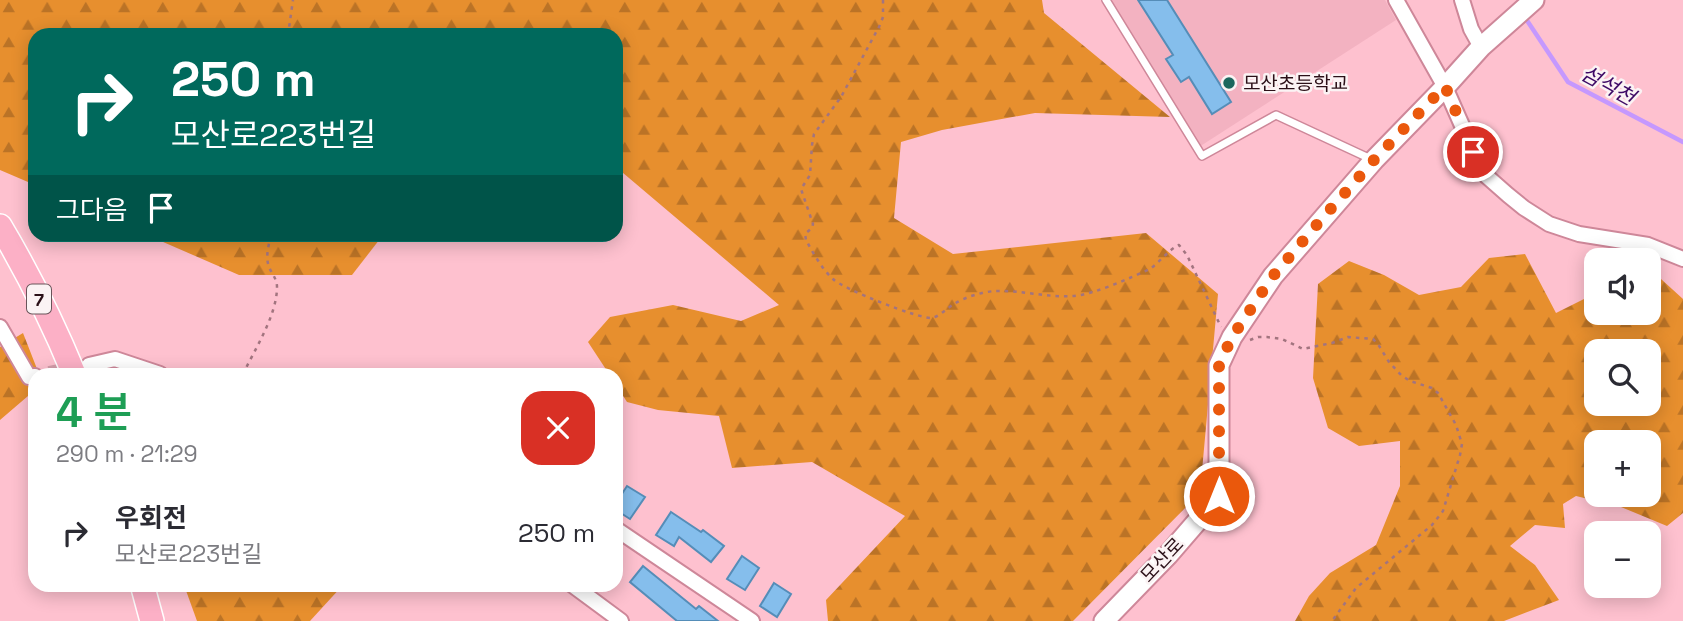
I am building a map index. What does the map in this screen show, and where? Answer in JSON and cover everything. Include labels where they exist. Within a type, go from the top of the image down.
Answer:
[{"type":"main road","name":"7","points":[[0,226],[55,330],[80,368]]},
{"type":"main road","points":[[144,592],[152,621]]},
{"type":"street","points":[[1396,0],[1445,86],[1483,173],[1524,208],[1549,224],[1579,234],[1648,245],[1683,259]]},
{"type":"street","points":[[1462,0],[1471,29],[1481,47]]},
{"type":"street","name":"모산로","points":[[1104,621],[1168,555],[1219,496],[1219,365],[1232,337],[1273,276],[1374,160],[1481,47],[1534,0]]},
{"type":"street","points":[[0,327],[28,375]]},
{"type":"street","points":[[87,368],[115,359],[142,368]]},
{"type":"street","points":[[623,534],[752,621]]},
{"type":"street","points":[[582,592],[621,621]]},
{"type":"lane","points":[[1106,0],[1202,156],[1276,115],[1374,160]]},
{"type":"path","points":[[289,28],[293,0]]},
{"type":"path","points":[[883,0],[880,25],[841,97],[814,134],[810,175],[801,189],[813,224],[805,234],[806,240],[835,282],[886,304],[930,318],[958,301],[991,291],[1068,296],[1086,294],[1150,269],[1179,245],[1187,255],[1223,332],[1246,341],[1258,337],[1282,339],[1303,349],[1348,337],[1373,339],[1401,375],[1438,393],[1461,436],[1462,444],[1443,511],[1432,524],[1356,588],[1332,621]]},
{"type":"path","points":[[246,368],[276,300],[278,282],[268,264],[269,242]]},
{"type":"shaded area","name":"모산초등학교","points":[[1110,0],[1385,0],[1396,20],[1199,147]]},
{"type":"green space","points":[[0,0],[1042,0],[1044,13],[1170,117],[1035,113],[942,130],[901,142],[894,218],[953,254],[1146,233],[1218,294],[1200,493],[1073,621],[828,621],[826,600],[905,516],[812,462],[732,468],[719,416],[658,410],[627,402],[623,396],[623,368],[605,368],[588,342],[610,317],[673,305],[741,321],[779,305],[623,173],[623,28],[28,28],[28,182],[0,170]]},
{"type":"green space","points":[[163,242],[378,242],[352,275],[239,275]]},
{"type":"green space","points":[[1525,254],[1556,313],[1584,299],[1584,325],[1661,325],[1661,279],[1683,299],[1683,513],[1667,526],[1661,521],[1621,507],[1661,507],[1661,430],[1584,430],[1584,498],[1576,496],[1563,504],[1565,528],[1535,525],[1510,546],[1535,565],[1559,600],[1504,621],[1295,621],[1309,596],[1330,573],[1376,545],[1400,486],[1400,441],[1359,446],[1328,428],[1313,378],[1318,284],[1349,261],[1384,275],[1419,295],[1461,287],[1489,258]]},
{"type":"green space","points":[[23,333],[37,368],[28,368],[28,396],[0,420],[0,347]]},
{"type":"green space","points":[[187,592],[337,592],[310,621],[197,621]]},
{"type":"building","points":[[1138,0],[1167,0],[1231,102],[1212,114],[1189,77],[1181,82],[1166,59],[1173,55]]},
{"type":"building","points":[[627,486],[645,497],[630,519],[623,514],[623,492]]},
{"type":"building","points":[[671,512],[701,532],[703,530],[724,546],[711,562],[679,537],[674,546],[656,535]]},
{"type":"building","points":[[742,556],[759,568],[745,590],[727,579]]},
{"type":"building","points":[[643,566],[696,609],[699,606],[718,621],[677,621],[630,582]]},
{"type":"building","points":[[774,583],[791,594],[777,617],[760,606]]},
{"type":"waterway","name":"섬석천","points":[[1524,16],[1568,82],[1683,142]]},
{"type":"tunnel","points":[[73,368],[78,367]]},
{"type":"place","name":"모산초등학교","points":[[1229,83]]},
{"type":"route","points":[[1219,496],[1219,365],[1232,337],[1273,276],[1374,160],[1445,86],[1473,152]]}]
